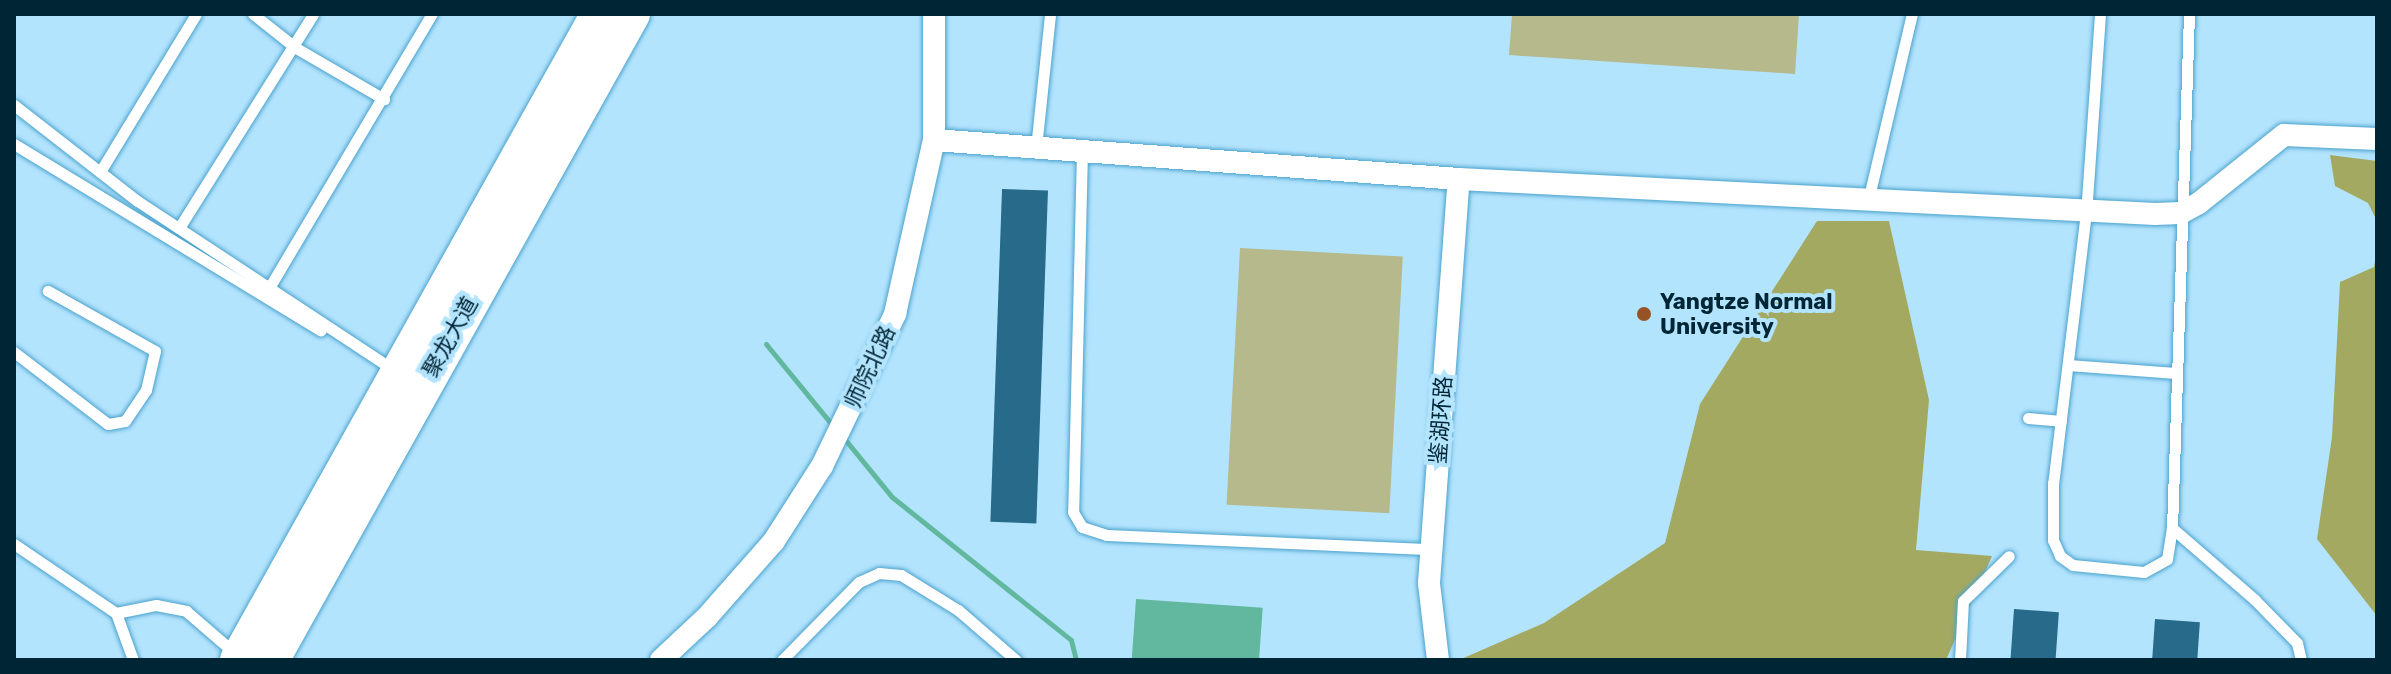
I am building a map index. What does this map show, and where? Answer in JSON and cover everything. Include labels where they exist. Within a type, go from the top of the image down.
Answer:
[{"type":"highway","name":"聚龙大道","points":[[250,659],[399,374],[600,14]]},
{"type":"highway","name":"聚龙大道","points":[[250,659],[631,14]]},
{"type":"street","name":"师院北路","points":[[661,660],[707,617],[774,541],[822,466],[856,401],[895,314],[934,140],[934,14]]},
{"type":"street","points":[[934,140],[1459,179],[2086,212],[2181,213],[2284,135],[2377,139]]},
{"type":"street","name":"鉴湖环路","points":[[1438,660],[1429,583],[1459,179]]},
{"type":"lane","points":[[100,172],[196,14]]},
{"type":"lane","points":[[253,14],[296,48],[384,99]]},
{"type":"lane","points":[[179,228],[296,48],[313,14]]},
{"type":"lane","points":[[269,288],[432,14]]},
{"type":"lane","points":[[1036,148],[1050,14]]},
{"type":"lane","points":[[1868,201],[1883,120],[1912,14]]},
{"type":"lane","points":[[2100,14],[2086,212],[2061,421],[2053,540],[2060,556],[2073,565],[2144,572],[2167,559],[2172,528],[2189,14]]},
{"type":"lane","points":[[14,105],[179,228],[399,374]]},
{"type":"lane","points":[[14,144],[399,374]]},
{"type":"lane","points":[[1082,151],[1073,512],[1082,527],[1107,535],[1432,549]]},
{"type":"lane","points":[[14,352],[108,424],[125,421],[146,390],[155,351],[48,291]]},
{"type":"lane","points":[[2068,365],[2176,373]]},
{"type":"lane","points":[[2028,418],[2061,421]]},
{"type":"lane","points":[[2172,528],[2255,600],[2297,643],[2301,660]]},
{"type":"lane","points":[[14,544],[116,613],[133,660]]},
{"type":"lane","points":[[1960,660],[1963,601],[2009,556]]},
{"type":"lane","points":[[782,660],[859,582],[879,573],[901,575],[958,610],[1016,660]]},
{"type":"lane","points":[[116,613],[156,605],[186,611],[250,659]]},
{"type":"shaded area","points":[[1512,14],[1799,14],[1795,74],[1509,55]]},
{"type":"shaded area","points":[[2330,155],[2377,161],[2377,221],[2368,203],[2335,186]]},
{"type":"shaded area","points":[[1817,221],[1889,221],[1929,400],[1916,550],[1992,556],[1946,660],[1459,660],[1544,623],[1665,543],[1700,404]]},
{"type":"shaded area","points":[[1240,248],[1403,257],[1389,513],[1227,505]]},
{"type":"shaded area","points":[[2377,249],[2377,616],[2317,539],[2332,437],[2340,282],[2374,267]]},
{"type":"shaded area","points":[[1136,599],[1263,608],[1259,660],[1132,660]]},
{"type":"building","points":[[1002,189],[1048,191],[1036,523],[990,522]]},
{"type":"building","points":[[2014,609],[2059,612],[2056,660],[2010,660]]},
{"type":"building","points":[[2155,619],[2200,622],[2197,660],[2152,660]]},
{"type":"waterway","points":[[766,344],[834,427]]},
{"type":"waterway","points":[[843,437],[892,497],[1071,640],[1076,660]]},
{"type":"place","name":"Yangtze Normal University","points":[[1644,314]]}]
